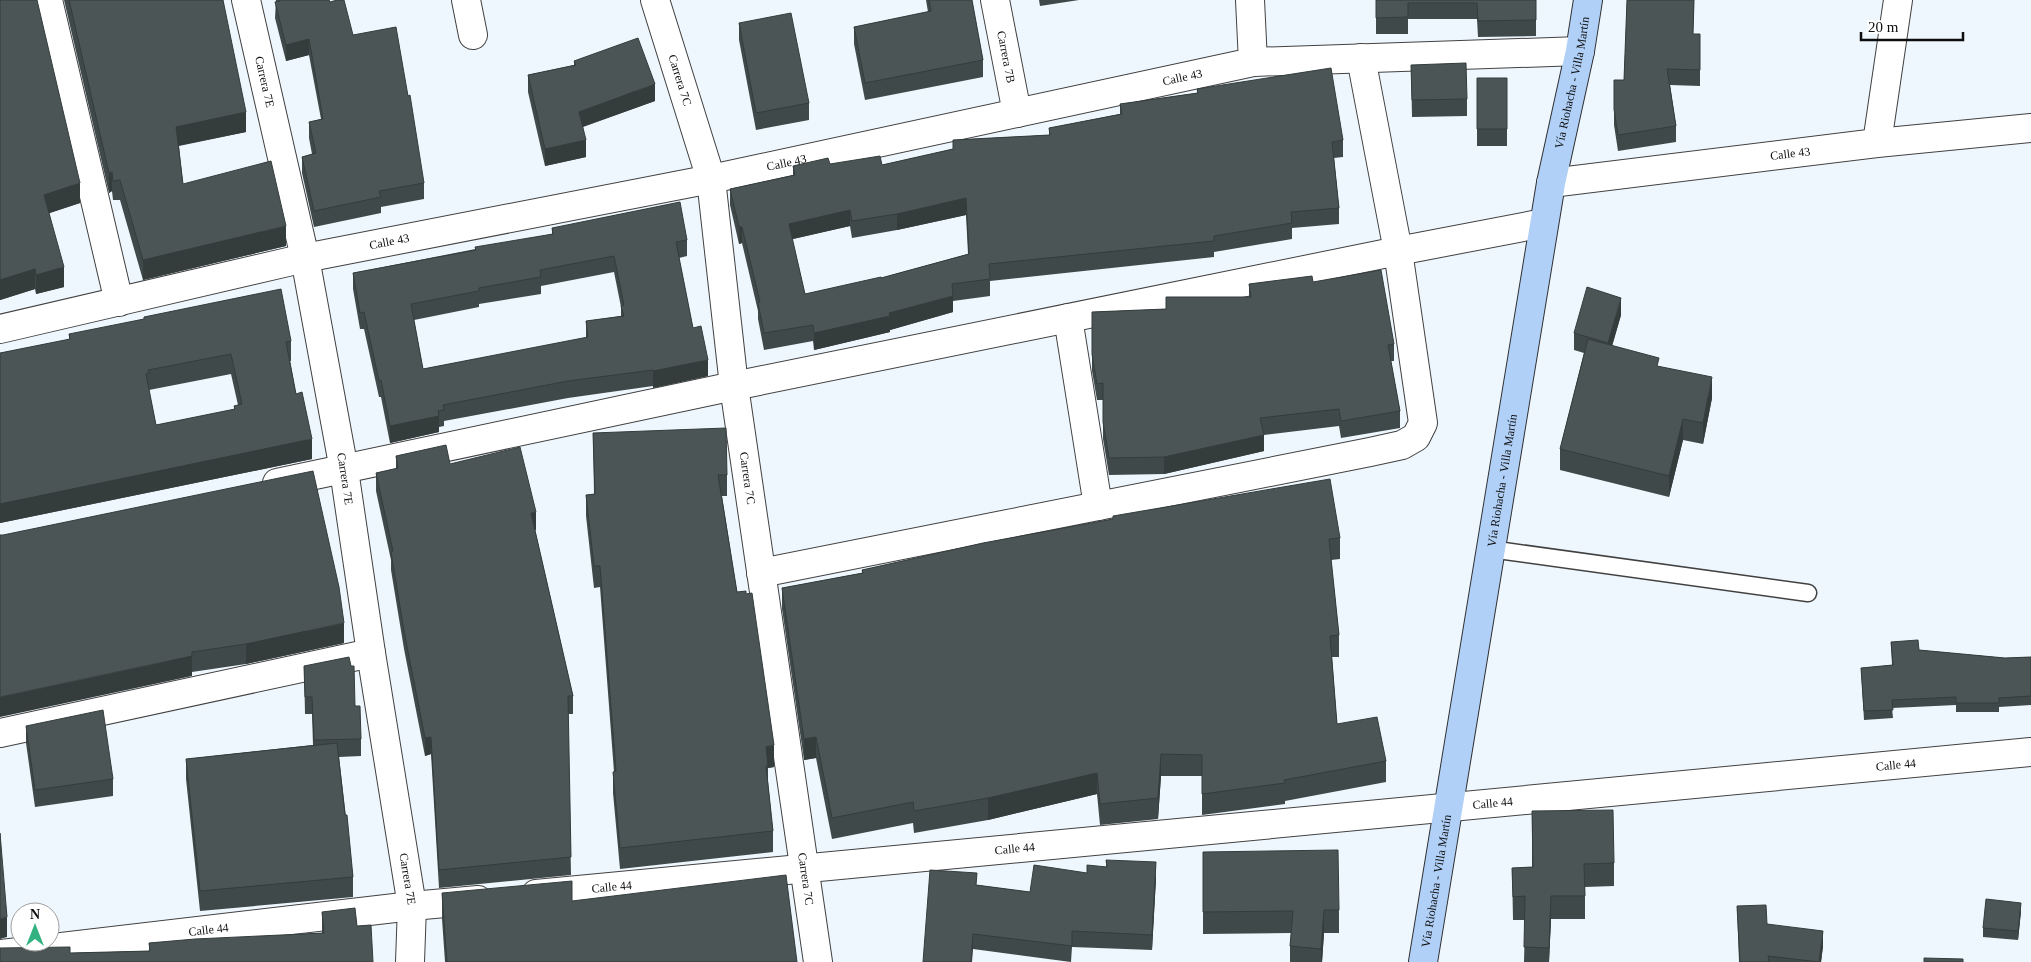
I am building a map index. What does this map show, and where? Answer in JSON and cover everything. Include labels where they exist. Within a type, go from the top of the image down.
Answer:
[{"type":"main road","name":"Vía Riohacha - Villa Martín","points":[[1423,962],[1544,223],[1580,51],[1588,0]]},
{"type":"street","points":[[48,0],[119,302]]},
{"type":"street","name":"Carrera 7E","points":[[246,0],[305,258],[344,470],[370,653],[412,906],[410,962]]},
{"type":"street","points":[[466,0],[473,35]]},
{"type":"street","name":"Carrera 7C","points":[[655,0],[711,179],[734,386],[803,870],[818,962]]},
{"type":"street","name":"Carrera 7B","points":[[995,0],[1017,113]]},
{"type":"street","points":[[1250,0],[1253,62]]},
{"type":"street","points":[[1878,143],[1898,0]]},
{"type":"street","name":"Calle 43","points":[[0,330],[305,258],[711,179],[1253,62],[1580,51]]},
{"type":"street","points":[[761,573],[1402,445],[1416,437],[1424,423],[1398,251],[1361,58]]},
{"type":"street","name":"Calle 43","points":[[1551,183],[1878,143],[2031,128]]},
{"type":"street","points":[[248,489],[734,386],[1544,223]]},
{"type":"street","points":[[1068,318],[1098,506]]},
{"type":"street","points":[[0,733],[370,653]]},
{"type":"street","name":"Calle 44","points":[[0,954],[412,906],[2031,752]]},
{"type":"lane","points":[[1490,549],[1808,593]]},
{"type":"building","points":[[0,0],[37,0],[80,183],[44,195],[64,267],[36,275],[35,269],[0,280]]},
{"type":"building","points":[[69,0],[223,0],[246,112],[176,127],[183,184],[271,161],[286,226],[143,260],[120,180],[113,181],[112,172],[109,173]]},
{"type":"building","points":[[279,0],[329,0],[330,2],[344,0],[353,35],[396,27],[408,96],[410,95],[424,183],[379,191],[381,197],[314,211],[302,157],[316,153],[309,122],[323,119],[309,39],[286,45],[275,2]]},
{"type":"building","points":[[929,0],[972,0],[983,60],[865,83],[854,27],[931,11]]},
{"type":"building","points":[[1376,0],[1536,0],[1536,20],[1478,21],[1477,3],[1408,3],[1408,17],[1376,18]]},
{"type":"building","points":[[1627,0],[1694,0],[1693,34],[1700,34],[1700,70],[1667,69],[1676,126],[1618,135],[1614,109],[1614,80],[1624,80]]},
{"type":"building","points":[[791,13],[809,103],[756,113],[739,23]]},
{"type":"building","points":[[638,38],[655,84],[579,112],[586,140],[545,149],[528,75],[576,65],[574,61]]},
{"type":"building","points":[[1466,63],[1467,99],[1412,100],[1411,65]]},
{"type":"building","points":[[1331,68],[1343,140],[1332,142],[1339,208],[1291,212],[1292,223],[1214,236],[1214,241],[989,264],[990,279],[952,284],[953,296],[889,313],[890,316],[814,333],[813,325],[764,333],[758,303],[760,302],[742,227],[739,227],[730,189],[795,175],[793,166],[828,158],[830,164],[880,156],[882,165],[953,149],[953,140],[1050,135],[1049,128],[1122,114],[1120,104],[1198,93],[1197,89]],"holes":[[[966,198],[969,254],[881,278],[805,294],[789,224],[850,210],[852,221],[897,214]]]},
{"type":"building","points":[[1477,78],[1507,78],[1507,129],[1477,129]]},
{"type":"building","points":[[680,202],[687,240],[676,242],[693,328],[701,326],[708,360],[653,371],[568,381],[443,405],[444,410],[438,411],[439,416],[390,426],[364,312],[360,313],[353,273],[476,250],[475,247],[553,234],[552,228]],"holes":[[[614,256],[624,305],[621,306],[624,316],[586,321],[588,337],[423,369],[411,304],[479,291],[479,288],[541,277],[540,270]]]},
{"type":"building","points":[[1381,270],[1394,344],[1388,345],[1400,411],[1341,421],[1339,409],[1260,418],[1264,435],[1164,457],[1109,458],[1103,422],[1103,383],[1097,384],[1092,354],[1092,312],[1166,309],[1166,297],[1251,297],[1249,284],[1312,276],[1313,282]]},
{"type":"building","points":[[1587,287],[1621,298],[1608,343],[1574,333]]},
{"type":"building","points":[[281,289],[291,341],[286,342],[296,394],[302,392],[312,439],[0,504],[0,353],[70,339],[69,334],[144,319],[144,317]],"holes":[[[231,354],[242,404],[234,406],[235,409],[156,425],[146,374],[149,373],[148,370]]]},
{"type":"building","points":[[1588,339],[1659,358],[1657,366],[1712,377],[1703,423],[1683,419],[1669,476],[1560,449]]},
{"type":"building","points":[[726,428],[727,475],[718,475],[737,592],[746,591],[746,594],[752,593],[774,745],[766,747],[768,766],[766,766],[773,831],[620,848],[613,772],[616,771],[600,566],[594,566],[586,495],[595,494],[593,433]]},
{"type":"building","points":[[446,445],[450,464],[520,447],[536,512],[531,513],[573,696],[568,696],[571,857],[439,870],[431,737],[425,738],[404,631],[391,552],[393,551],[376,473],[398,468],[396,456]]},
{"type":"building","points":[[313,471],[339,587],[344,623],[246,644],[192,652],[192,656],[0,697],[0,535]]},
{"type":"building","points":[[1330,479],[1340,538],[1329,539],[1339,635],[1330,636],[1337,724],[1377,717],[1386,761],[1284,780],[1285,783],[1202,794],[1202,755],[1161,754],[1158,798],[1100,804],[1097,773],[988,798],[914,811],[913,802],[832,818],[816,737],[804,739],[782,588],[863,573],[862,570],[983,543],[1113,519],[1113,516]]},
{"type":"building","points":[[1918,640],[1919,650],[2005,658],[2031,657],[2031,696],[1999,698],[1999,703],[1956,703],[1956,697],[1892,700],[1893,710],[1864,711],[1861,668],[1893,665],[1891,642]]},
{"type":"building","points":[[349,657],[351,666],[354,666],[355,706],[360,706],[361,739],[314,740],[312,697],[305,697],[304,666]]},
{"type":"building","points":[[103,710],[113,779],[35,790],[26,726]]},
{"type":"building","points":[[337,743],[353,877],[200,891],[186,759]]},
{"type":"building","points":[[1613,810],[1614,863],[1584,864],[1585,896],[1551,896],[1549,948],[1524,947],[1525,896],[1513,897],[1512,868],[1533,867],[1532,811]]},
{"type":"building","points":[[0,833],[7,917],[0,919]]},
{"type":"building","points":[[1338,850],[1339,910],[1324,910],[1321,949],[1290,946],[1293,911],[1203,912],[1203,852]]},
{"type":"building","points":[[1106,860],[1156,862],[1152,935],[1072,931],[1072,946],[973,934],[971,962],[923,962],[930,870],[977,873],[976,885],[1030,892],[1034,865],[1087,873],[1087,865],[1107,867]]},
{"type":"building","points":[[786,875],[797,962],[447,962],[442,893],[572,881],[572,901]]},
{"type":"building","points":[[1986,899],[2021,903],[2018,931],[1983,928]]},
{"type":"building","points":[[1766,905],[1767,924],[1823,931],[1819,962],[1768,956],[1769,962],[1740,962],[1737,906]]},
{"type":"building","points":[[355,908],[357,926],[371,925],[373,962],[0,962],[0,948],[10,948],[10,952],[60,952],[60,947],[70,947],[70,953],[150,951],[149,943],[324,933],[322,912]]},
{"type":"building","points":[[1924,958],[1963,959],[1963,962],[1924,962]]}]
